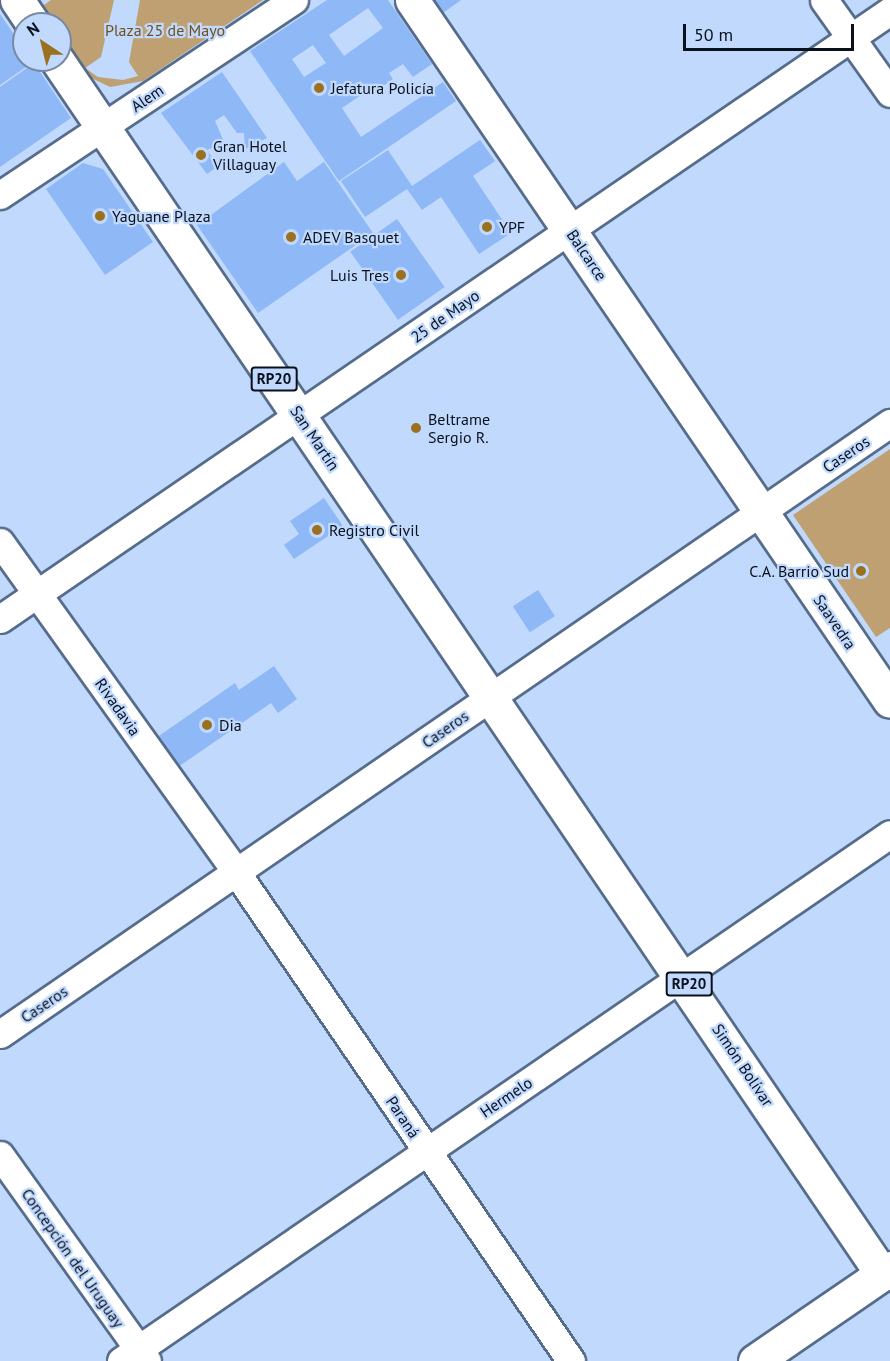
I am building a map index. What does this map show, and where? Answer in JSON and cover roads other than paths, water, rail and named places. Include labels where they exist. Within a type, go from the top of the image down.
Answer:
[{"type":"main road","name":"Balcarce","points":[[412,0],[761,512]]},
{"type":"main road","name":"San Martín","points":[[65,72],[490,698]]},
{"type":"main road","name":"Saavedra","points":[[761,512],[890,701]]},
{"type":"main road","name":"Simón Bolívar","points":[[490,698],[887,1276]]},
{"type":"main road","points":[[755,1361],[887,1276]]},
{"type":"street","name":"Alem","points":[[0,195],[294,0]]},
{"type":"street","points":[[824,0],[890,93]]},
{"type":"street","name":"25 de Mayo","points":[[0,619],[890,11]]},
{"type":"street","name":"Caseros","points":[[0,1034],[890,423]]},
{"type":"street","name":"Rivadavia","points":[[0,542],[236,872]]},
{"type":"street","name":"Hermelo","points":[[136,1357],[427,1151],[890,834]]},
{"type":"street","name":"Paraná","points":[[236,872],[571,1361]]},
{"type":"street","name":"Concepción del Uruguay","points":[[0,1155],[136,1357]]},
{"type":"place","name":"Jefatura Policía","points":[[319,88]]},
{"type":"place","name":"Gran Hotel Villaguay","points":[[201,155]]},
{"type":"place","name":"Yaguane Plaza","points":[[100,216]]},
{"type":"place","name":"YPF","points":[[487,227]]},
{"type":"place","name":"ADEV Basquet","points":[[291,237]]},
{"type":"place","name":"Luis Tres","points":[[401,275]]},
{"type":"place","name":"Beltrame Sergio R.","points":[[416,428]]},
{"type":"place","name":"Registro Civil","points":[[317,530]]},
{"type":"place","name":"C.A. Barrio Sud","points":[[861,571]]},
{"type":"place","name":"Dia","points":[[207,725]]},
{"type":"park label","name":"Plaza 25 de Mayo","points":[[165,30]]}]
